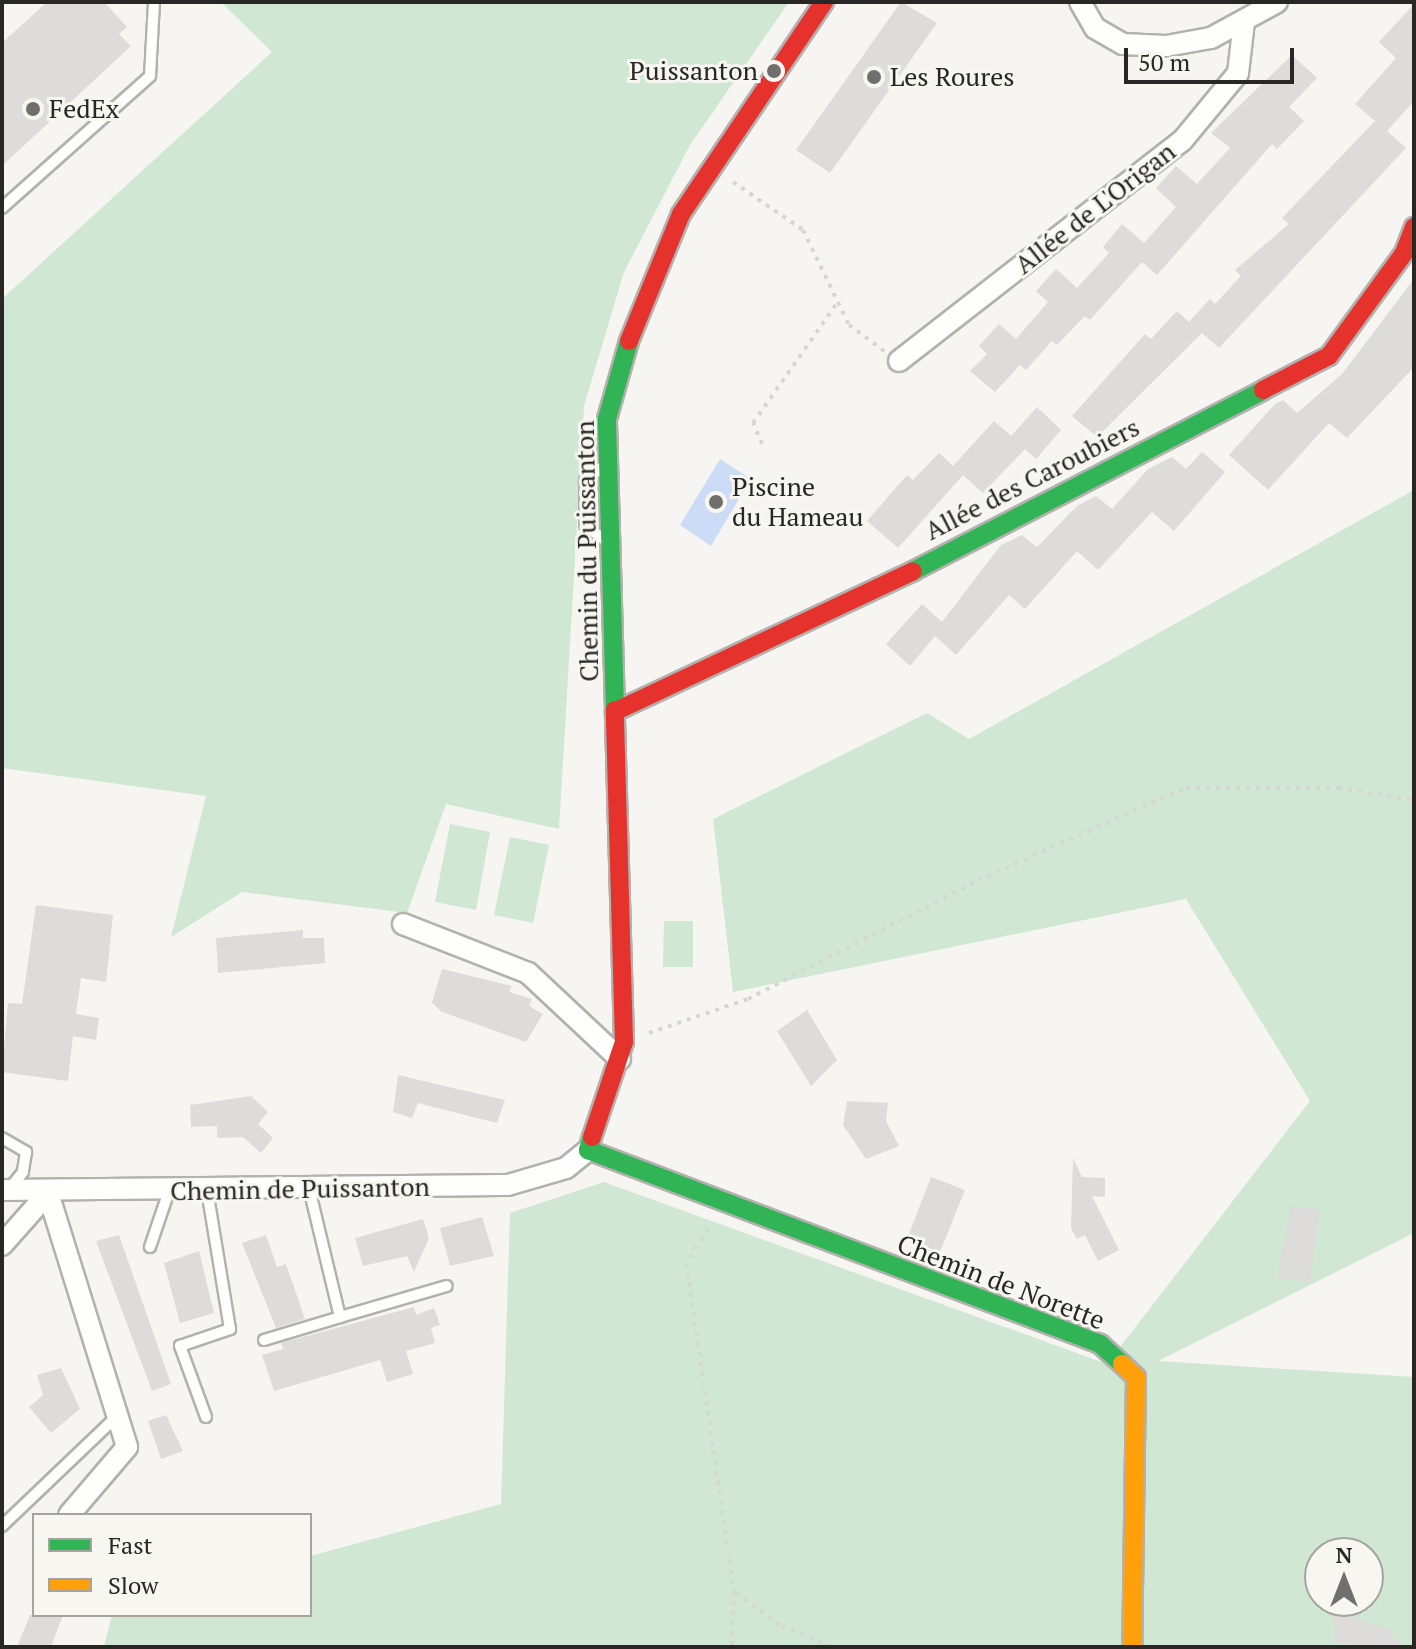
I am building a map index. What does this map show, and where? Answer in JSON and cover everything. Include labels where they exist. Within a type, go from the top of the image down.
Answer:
[{"type":"street","name":"Chemin du Puissanton","points":[[588,1150],[622,1050],[616,711],[606,464],[619,365],[655,267],[711,164],[824,2]]},
{"type":"street","points":[[1080,2],[1095,28],[1123,44],[1166,46],[1244,22],[1277,2]]},
{"type":"street","name":"Allée de L'Origan","points":[[899,361],[1182,141],[1238,73],[1244,22]]},
{"type":"street","name":"Allée des Caroubiers","points":[[616,711],[906,574],[1329,356],[1404,253],[1414,227]]},
{"type":"street","points":[[403,924],[528,973],[622,1050]]},
{"type":"street","name":"Chemin de Puissanton","points":[[5,1190],[48,1193],[508,1185],[566,1168],[588,1150]]},
{"type":"street","name":"Chemin de Norette","points":[[588,1150],[721,1206],[1100,1344],[1136,1377],[1132,1647]]},
{"type":"street","points":[[2,1245],[48,1193]]},
{"type":"street","points":[[48,1193],[115,1418],[127,1447],[71,1513]]},
{"type":"lane","points":[[2,208],[150,76],[154,2]]},
{"type":"lane","points":[[2,1138],[26,1152],[23,1172],[5,1190]]},
{"type":"lane","points":[[309,1188],[340,1317]]},
{"type":"lane","points":[[206,1417],[180,1346],[230,1329],[207,1190]]},
{"type":"lane","points":[[150,1247],[169,1191]]},
{"type":"lane","points":[[264,1340],[447,1286]]},
{"type":"lane","points":[[2,1526],[115,1418]]},
{"type":"path","points":[[711,164],[803,230],[849,325],[899,361]]},
{"type":"path","points":[[762,444],[753,423],[837,303]]},
{"type":"path","points":[[622,1050],[748,999],[987,876],[1186,788],[1338,788],[1414,800]]},
{"type":"path","points":[[721,1206],[686,1263],[734,1591],[732,1647]]},
{"type":"path","points":[[734,1591],[772,1620],[833,1647]]},
{"type":"green space","points":[[221,2],[789,2],[690,145],[624,272],[584,406],[559,829],[446,804],[407,913],[242,892],[171,937],[206,796],[2,768],[2,299],[272,52]]},
{"type":"green space","points":[[1414,490],[1414,1233],[1158,1361],[1414,1377],[1414,1647],[104,1647],[112,1617],[312,1617],[312,1555],[501,1504],[510,1213],[604,1182],[1107,1364],[1310,1101],[1186,899],[733,992],[713,819],[927,713],[969,739]]},
{"type":"green space","points":[[450,824],[490,832],[476,910],[435,902]]},
{"type":"green space","points":[[510,837],[549,845],[533,923],[494,915]]},
{"type":"green space","points":[[664,921],[693,921],[693,967],[663,967]]},
{"type":"water","name":"Piscine du Hameau","points":[[720,459],[751,479],[711,546],[680,525]]},
{"type":"building","name":"FedEx","points":[[47,2],[104,2],[127,27],[119,34],[131,46],[2,166],[2,43]]},
{"type":"building","name":"Les Roures","points":[[901,2],[937,23],[830,173],[796,150]]},
{"type":"building","points":[[1414,4],[1414,101],[1387,131],[1406,148],[1219,348],[1202,333],[1097,437],[1072,416],[1145,334],[1151,339],[1177,311],[1189,322],[1210,299],[1215,304],[1241,276],[1235,270],[1289,224],[1282,218],[1375,121],[1355,104],[1396,58],[1379,42]]},
{"type":"building","points":[[1292,55],[1317,78],[1289,107],[1304,121],[1277,149],[1272,144],[1157,275],[1142,262],[1090,320],[1085,316],[1057,345],[1052,341],[1026,370],[1020,365],[995,392],[970,371],[987,354],[979,346],[999,324],[1016,339],[1048,302],[1036,291],[1056,269],[1077,288],[1109,253],[1103,247],[1122,224],[1144,243],[1176,207],[1156,188],[1176,166],[1197,184],[1230,148],[1211,133]]},
{"type":"building","points":[[1414,279],[1414,367],[1347,438],[1329,423],[1268,490],[1229,455],[1275,404],[1283,400],[1297,413],[1342,374]]},
{"type":"building","points":[[1037,407],[1061,430],[1036,459],[1025,449],[983,493],[953,466],[994,421],[1011,436]]},
{"type":"building","points":[[1202,452],[1225,472],[1174,531],[1152,512],[1098,570],[1077,551],[1025,609],[1009,595],[956,655],[935,636],[910,666],[886,644],[922,604],[942,622],[1001,545],[1022,535],[1037,547],[1077,506],[1096,496],[1112,509],[1148,469],[1172,457],[1186,469]]},
{"type":"building","points":[[939,453],[963,475],[898,548],[867,521],[907,475],[913,480]]},
{"type":"building","points":[[36,905],[113,915],[106,982],[81,978],[76,1014],[99,1018],[96,1040],[73,1036],[68,1081],[2,1072],[8,1003],[22,1004]]},
{"type":"building","points":[[303,930],[303,938],[324,938],[325,963],[218,973],[216,938]]},
{"type":"building","points":[[442,969],[512,986],[509,992],[532,999],[529,1006],[543,1014],[526,1042],[442,1012],[432,1003]]},
{"type":"building","points":[[807,1010],[837,1060],[811,1086],[777,1031]]},
{"type":"building","points":[[398,1075],[505,1100],[497,1123],[418,1103],[412,1118],[393,1112]]},
{"type":"building","points":[[251,1096],[268,1112],[258,1124],[273,1138],[261,1153],[243,1137],[217,1138],[217,1126],[191,1127],[190,1105]]},
{"type":"building","points":[[847,1101],[888,1103],[886,1121],[899,1146],[866,1159],[843,1125]]},
{"type":"building","points":[[1073,1158],[1082,1177],[1105,1178],[1105,1197],[1092,1196],[1119,1250],[1098,1261],[1085,1235],[1077,1239],[1071,1228]]},
{"type":"building","points":[[931,1177],[965,1190],[940,1252],[907,1239]]},
{"type":"building","points":[[1291,1206],[1320,1210],[1310,1282],[1277,1278]]},
{"type":"building","points":[[482,1217],[494,1256],[450,1266],[440,1228]]},
{"type":"building","points":[[423,1219],[429,1238],[414,1272],[407,1256],[363,1266],[355,1238]]},
{"type":"building","points":[[119,1235],[171,1384],[152,1391],[96,1241]]},
{"type":"building","points":[[266,1235],[277,1267],[286,1264],[305,1319],[276,1328],[242,1243]]},
{"type":"building","points":[[199,1251],[214,1313],[180,1323],[164,1263]]},
{"type":"building","points":[[414,1307],[416,1315],[434,1308],[440,1325],[431,1328],[435,1343],[406,1351],[413,1374],[387,1382],[380,1360],[274,1391],[262,1355],[283,1349],[281,1343]]},
{"type":"building","points":[[61,1368],[80,1409],[51,1433],[29,1407],[43,1395],[37,1375]]},
{"type":"building","points":[[166,1415],[183,1451],[161,1459],[148,1421]]},
{"type":"building","points":[[30,1615],[62,1617],[51,1647],[17,1647]]},
{"type":"building","points":[[1333,1617],[1354,1617],[1390,1630],[1404,1647],[1336,1644]]},
{"type":"traffic: fast","points":[[615,710],[607,419],[629,341]]},
{"type":"traffic: fast","points":[[913,571],[1263,390]]},
{"type":"traffic: fast","points":[[592,1137],[588,1150],[1100,1344],[1122,1364]]},
{"type":"traffic: slow","points":[[1122,1364],[1136,1377],[1132,1647]]},
{"type":"traffic: jam","points":[[629,341],[681,214],[824,2]]},
{"type":"traffic: jam","points":[[1263,390],[1329,356],[1404,253],[1414,227]]},
{"type":"traffic: jam","points":[[616,711],[913,571]]},
{"type":"traffic: jam","points":[[592,1137],[624,1042],[615,710]]},
{"type":"place","name":"Puissanton","points":[[774,71]]},
{"type":"place","name":"Les Roures","points":[[874,77]]},
{"type":"place","name":"FedEx","points":[[33,109]]},
{"type":"place","name":"Piscine du Hameau","points":[[716,502]]}]
